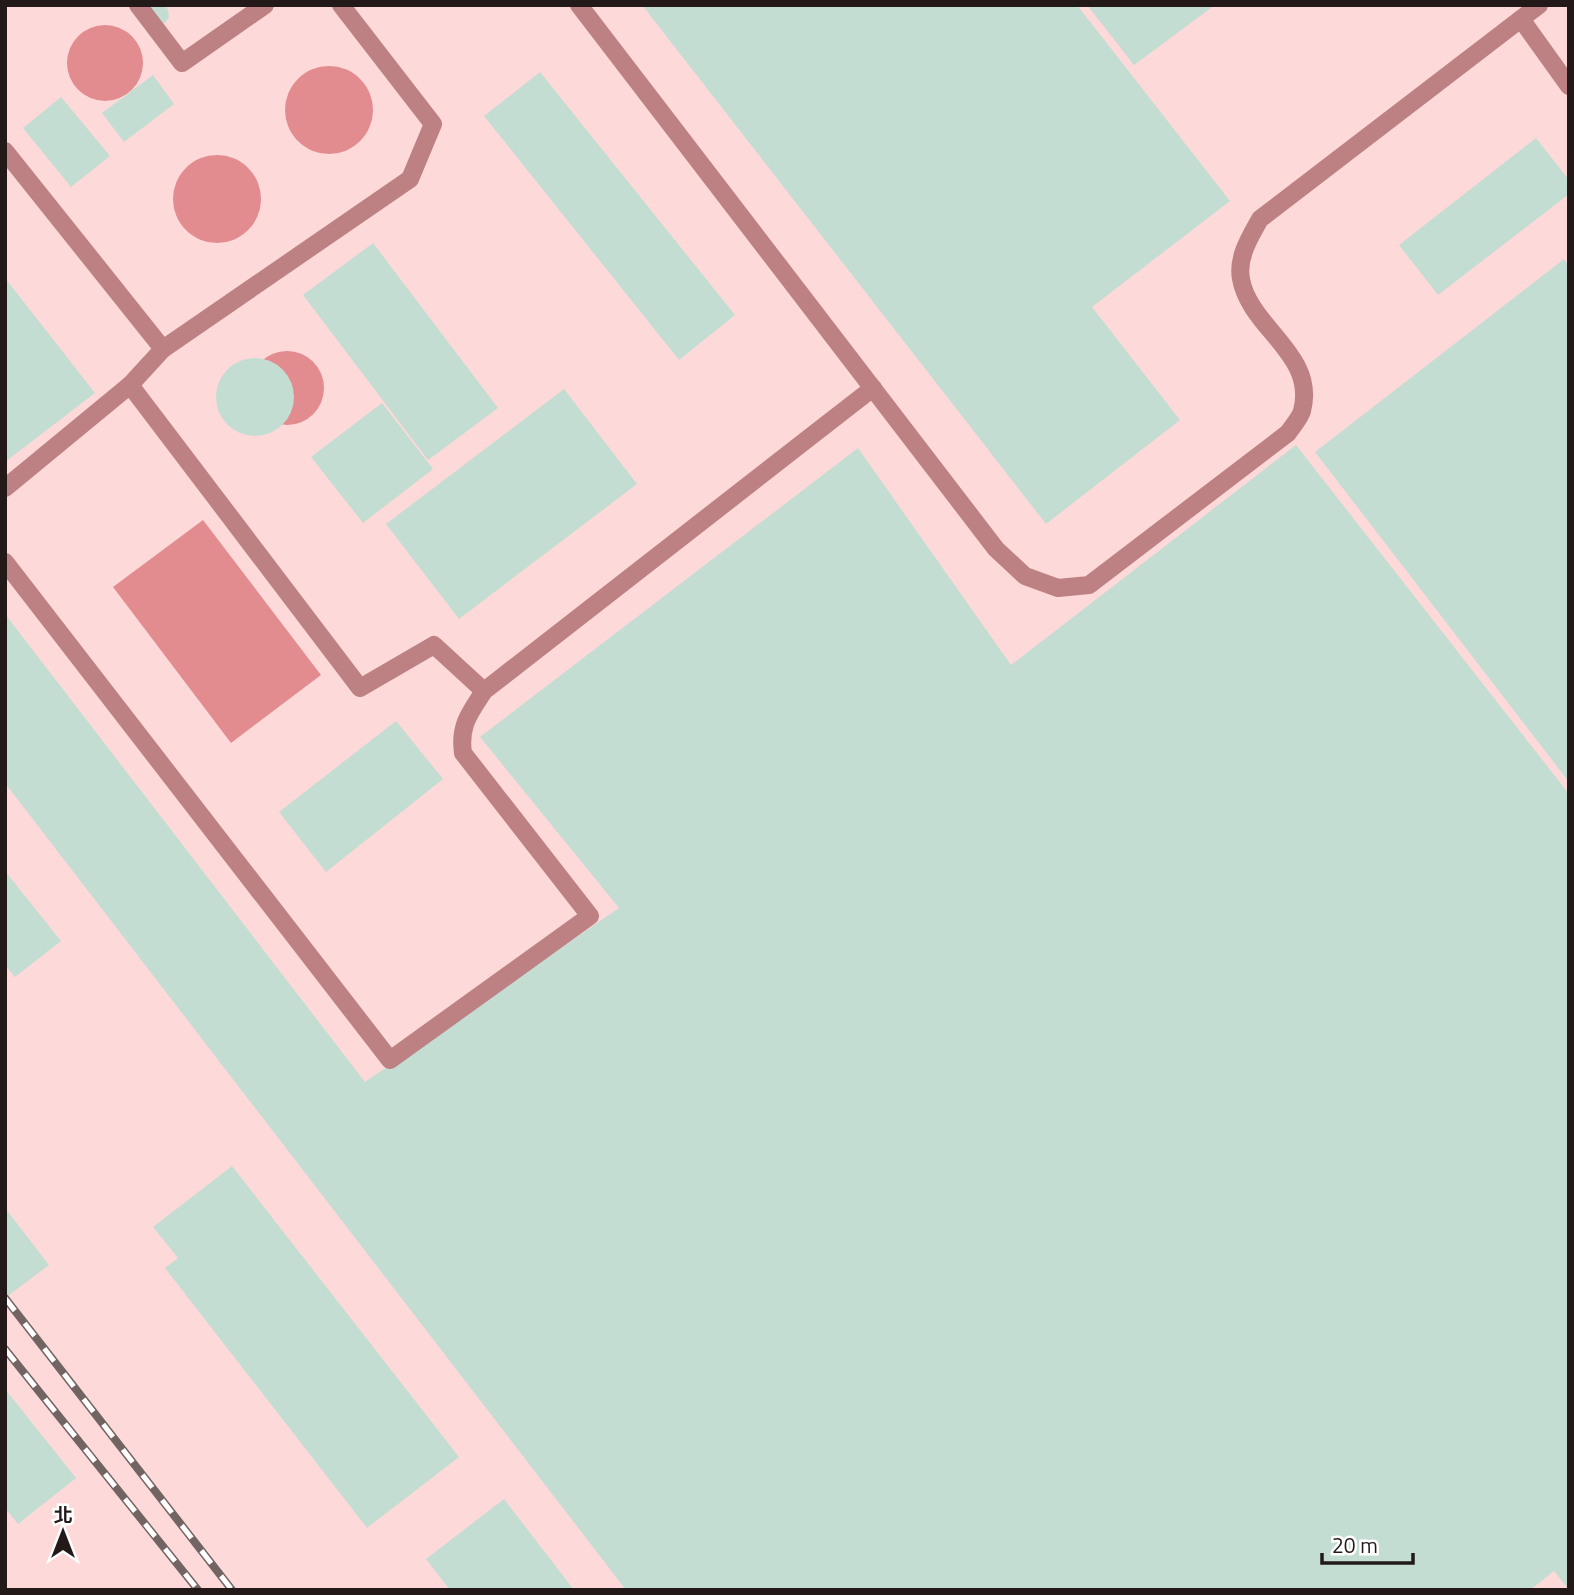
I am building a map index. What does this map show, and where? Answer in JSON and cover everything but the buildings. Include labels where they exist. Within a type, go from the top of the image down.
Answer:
[{"type":"lane","points":[[138,5],[181,63],[265,5]]},
{"type":"lane","points":[[5,488],[130,385],[163,349],[410,179],[433,124],[341,5]]},
{"type":"lane","points":[[579,5],[996,549],[1024,576],[1058,588],[1089,585],[1288,433],[1302,412],[1303,385],[1298,365],[1251,304],[1240,278],[1244,248],[1260,219],[1539,5]]},
{"type":"lane","points":[[1521,19],[1569,86]]},
{"type":"lane","points":[[5,151],[163,349]]},
{"type":"lane","points":[[130,385],[360,688],[434,645],[484,691]]},
{"type":"lane","points":[[5,562],[390,1060],[590,916],[463,752],[461,739],[464,722],[484,691],[873,388]]},
{"type":"shaded area","points":[[5,5],[1569,5],[1569,1590],[5,1590]]},
{"type":"shaded area","points":[[105,25],[120,28],[132,36],[140,48],[143,63],[140,78],[132,90],[120,98],[105,101],[90,98],[78,90],[70,78],[67,63],[70,48],[78,36],[90,28]]},
{"type":"shaded area","points":[[329,66],[346,69],[360,79],[370,93],[373,110],[370,127],[360,141],[346,151],[329,154],[312,151],[298,141],[288,127],[285,110],[288,93],[298,79],[312,69]]},
{"type":"shaded area","points":[[217,155],[234,158],[248,168],[258,182],[261,199],[258,216],[248,230],[234,240],[217,243],[200,240],[186,230],[176,216],[173,199],[176,182],[186,168],[200,158]]},
{"type":"shaded area","points":[[287,351],[308,357],[318,367],[324,388],[318,409],[308,419],[287,425],[266,419],[256,409],[250,388],[256,367],[266,357]]},
{"type":"shaded area","points":[[203,520],[321,675],[231,743],[113,587]]},
{"type":"railway","points":[[5,1298],[232,1590]]},
{"type":"railway","points":[[5,1349],[198,1590]]}]
